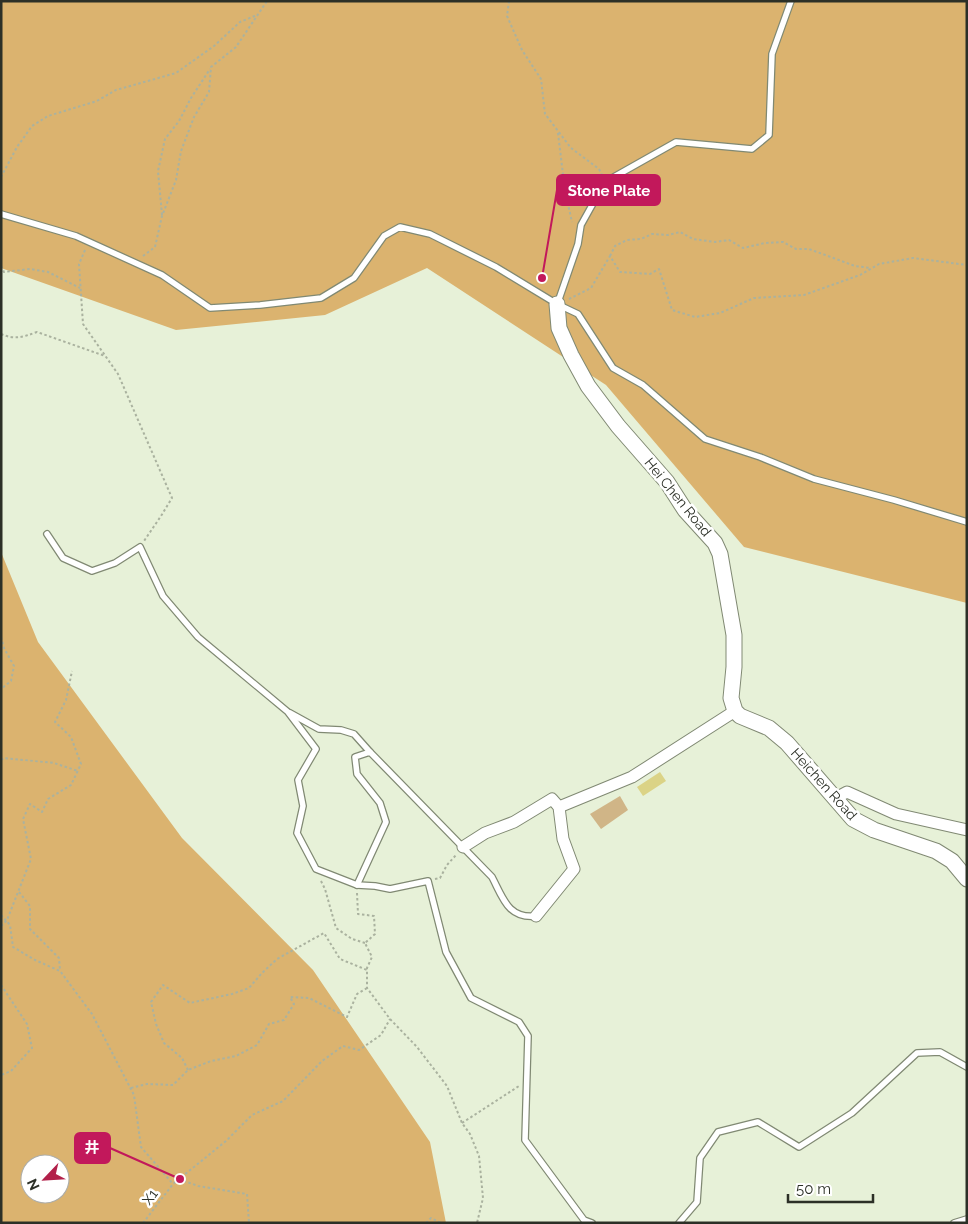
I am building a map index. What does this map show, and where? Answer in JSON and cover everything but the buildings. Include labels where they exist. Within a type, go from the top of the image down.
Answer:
[{"type":"street","name":"Hei Chen Road","points":[[557,304],[559,328],[588,386],[618,426],[667,482],[685,510],[715,543],[720,554],[734,635],[734,667],[731,698],[735,711]]},
{"type":"street","name":"Heichen Road","points":[[735,711],[747,719],[769,728],[787,744],[853,819],[874,830],[936,851],[952,861],[967,879]]},
{"type":"street","points":[[559,807],[632,777],[735,711]]},
{"type":"street","points":[[834,799],[847,792],[896,814],[967,830]]},
{"type":"street","points":[[463,847],[485,834],[514,822],[552,799],[559,807],[563,839],[574,869],[536,916]]},
{"type":"lane","points":[[557,304],[578,244],[581,225],[605,182],[676,142],[752,149],[769,135],[772,54],[791,1]]},
{"type":"lane","points":[[1,214],[76,236],[90,242],[162,275],[210,308],[321,298],[354,278],[384,236],[400,227],[430,234],[496,267],[557,304],[578,314],[613,368],[643,385],[705,438],[760,457],[814,479],[967,522]]},
{"type":"lane","points":[[47,534],[63,558],[92,571],[115,563],[140,547],[163,596],[198,636],[288,712],[320,729],[341,730],[354,734],[492,877],[505,902],[515,914],[528,917],[536,916]]},
{"type":"lane","points":[[288,712],[316,749],[298,780],[303,806],[297,832],[316,869],[357,885],[390,889],[428,881],[446,952],[471,998],[519,1022],[528,1036],[525,1140],[584,1220],[592,1223]]},
{"type":"lane","points":[[357,885],[386,822],[380,803],[356,774],[355,756],[370,752]]},
{"type":"lane","points":[[679,1223],[697,1202],[700,1158],[718,1132],[758,1122],[799,1147],[852,1113],[917,1053],[940,1052],[967,1066]]},
{"type":"lane","points":[[954,1223],[967,1219]]},
{"type":"path","points":[[162,216],[158,171],[165,139],[179,121],[191,98],[211,68],[236,47],[267,1]]},
{"type":"path","points":[[509,1],[507,16],[522,50],[541,79],[545,114],[571,148],[599,169],[605,182]]},
{"type":"path","points":[[1,177],[17,147],[32,126],[48,116],[97,102],[116,90],[176,73],[214,46],[240,22],[257,15]]},
{"type":"path","points":[[135,263],[155,247],[162,216],[176,180],[181,151],[194,117],[209,92],[211,68]]},
{"type":"path","points":[[558,133],[564,184],[572,223]]},
{"type":"path","points":[[557,304],[591,288],[615,246],[626,240],[641,239],[652,234],[668,235],[680,232],[693,240],[715,242],[729,240],[743,248],[765,243],[783,242],[796,249],[809,249],[855,266],[872,268]]},
{"type":"path","points":[[90,242],[79,264],[83,324],[118,374],[172,498],[140,547]]},
{"type":"path","points":[[610,256],[620,272],[650,274],[659,269],[672,310],[695,317],[720,313],[754,298],[804,295],[860,275],[879,264],[913,258],[967,265]]},
{"type":"path","points":[[1,266],[4,272],[30,268],[48,272],[80,288]]},
{"type":"path","points":[[1,334],[18,338],[37,332],[105,356]]},
{"type":"path","points":[[1,637],[4,648],[14,666],[11,681],[1,688]]},
{"type":"path","points":[[1,926],[7,920],[31,860],[23,819],[30,804],[42,812],[48,799],[72,785],[81,764],[71,738],[55,722],[66,700],[72,672]]},
{"type":"path","points":[[1,760],[4,758],[54,763],[78,772]]},
{"type":"path","points":[[428,881],[440,878],[447,865]]},
{"type":"path","points":[[316,869],[325,889],[336,928],[352,939],[366,943]]},
{"type":"path","points":[[357,885],[358,914],[374,916],[375,934],[366,943]]},
{"type":"path","points":[[19,892],[30,906],[30,930],[59,958],[60,971]]},
{"type":"path","points":[[1,915],[10,925],[13,947],[35,960],[60,971],[92,1014],[134,1095],[142,1147],[173,1184],[180,1179],[198,1186],[247,1194],[249,1223]]},
{"type":"path","points":[[188,1070],[182,1058],[164,1043],[156,1024],[151,1002],[163,985],[190,1003],[232,994],[249,988],[277,959],[324,933],[340,959],[367,970]]},
{"type":"path","points":[[366,943],[372,957],[367,970],[367,988],[390,1019],[417,1046],[447,1086],[462,1123],[470,1134],[479,1156],[483,1198],[477,1223]]},
{"type":"path","points":[[1,985],[27,1024],[32,1048],[11,1071],[1,1075]]},
{"type":"path","points":[[131,1088],[147,1084],[173,1085],[188,1070],[211,1061],[236,1056],[257,1045],[269,1024],[284,1020],[294,1004],[290,997],[309,998],[347,1017],[357,994],[367,988]]},
{"type":"path","name":"X1","points":[[143,1223],[173,1184],[226,1141],[252,1115],[283,1101],[322,1061],[343,1046],[359,1050],[381,1035],[390,1019]]},
{"type":"path","points":[[462,1123],[526,1082]]},
{"type":"path","points":[[426,1223],[431,1218],[441,1223]]},
{"type":"shaded area","points":[[1,1],[967,1],[967,603],[744,547],[606,385],[427,268],[325,315],[176,330],[1,268]]},
{"type":"shaded area","points":[[1,552],[38,642],[182,838],[313,970],[430,1142],[446,1223],[1,1223]]},
{"type":"shaded area","points":[[620,796],[628,810],[601,829],[590,814]]},
{"type":"place","name":"Stone Plate","points":[[542,278]]},
{"type":"place","name":"井","points":[[180,1179]]}]
